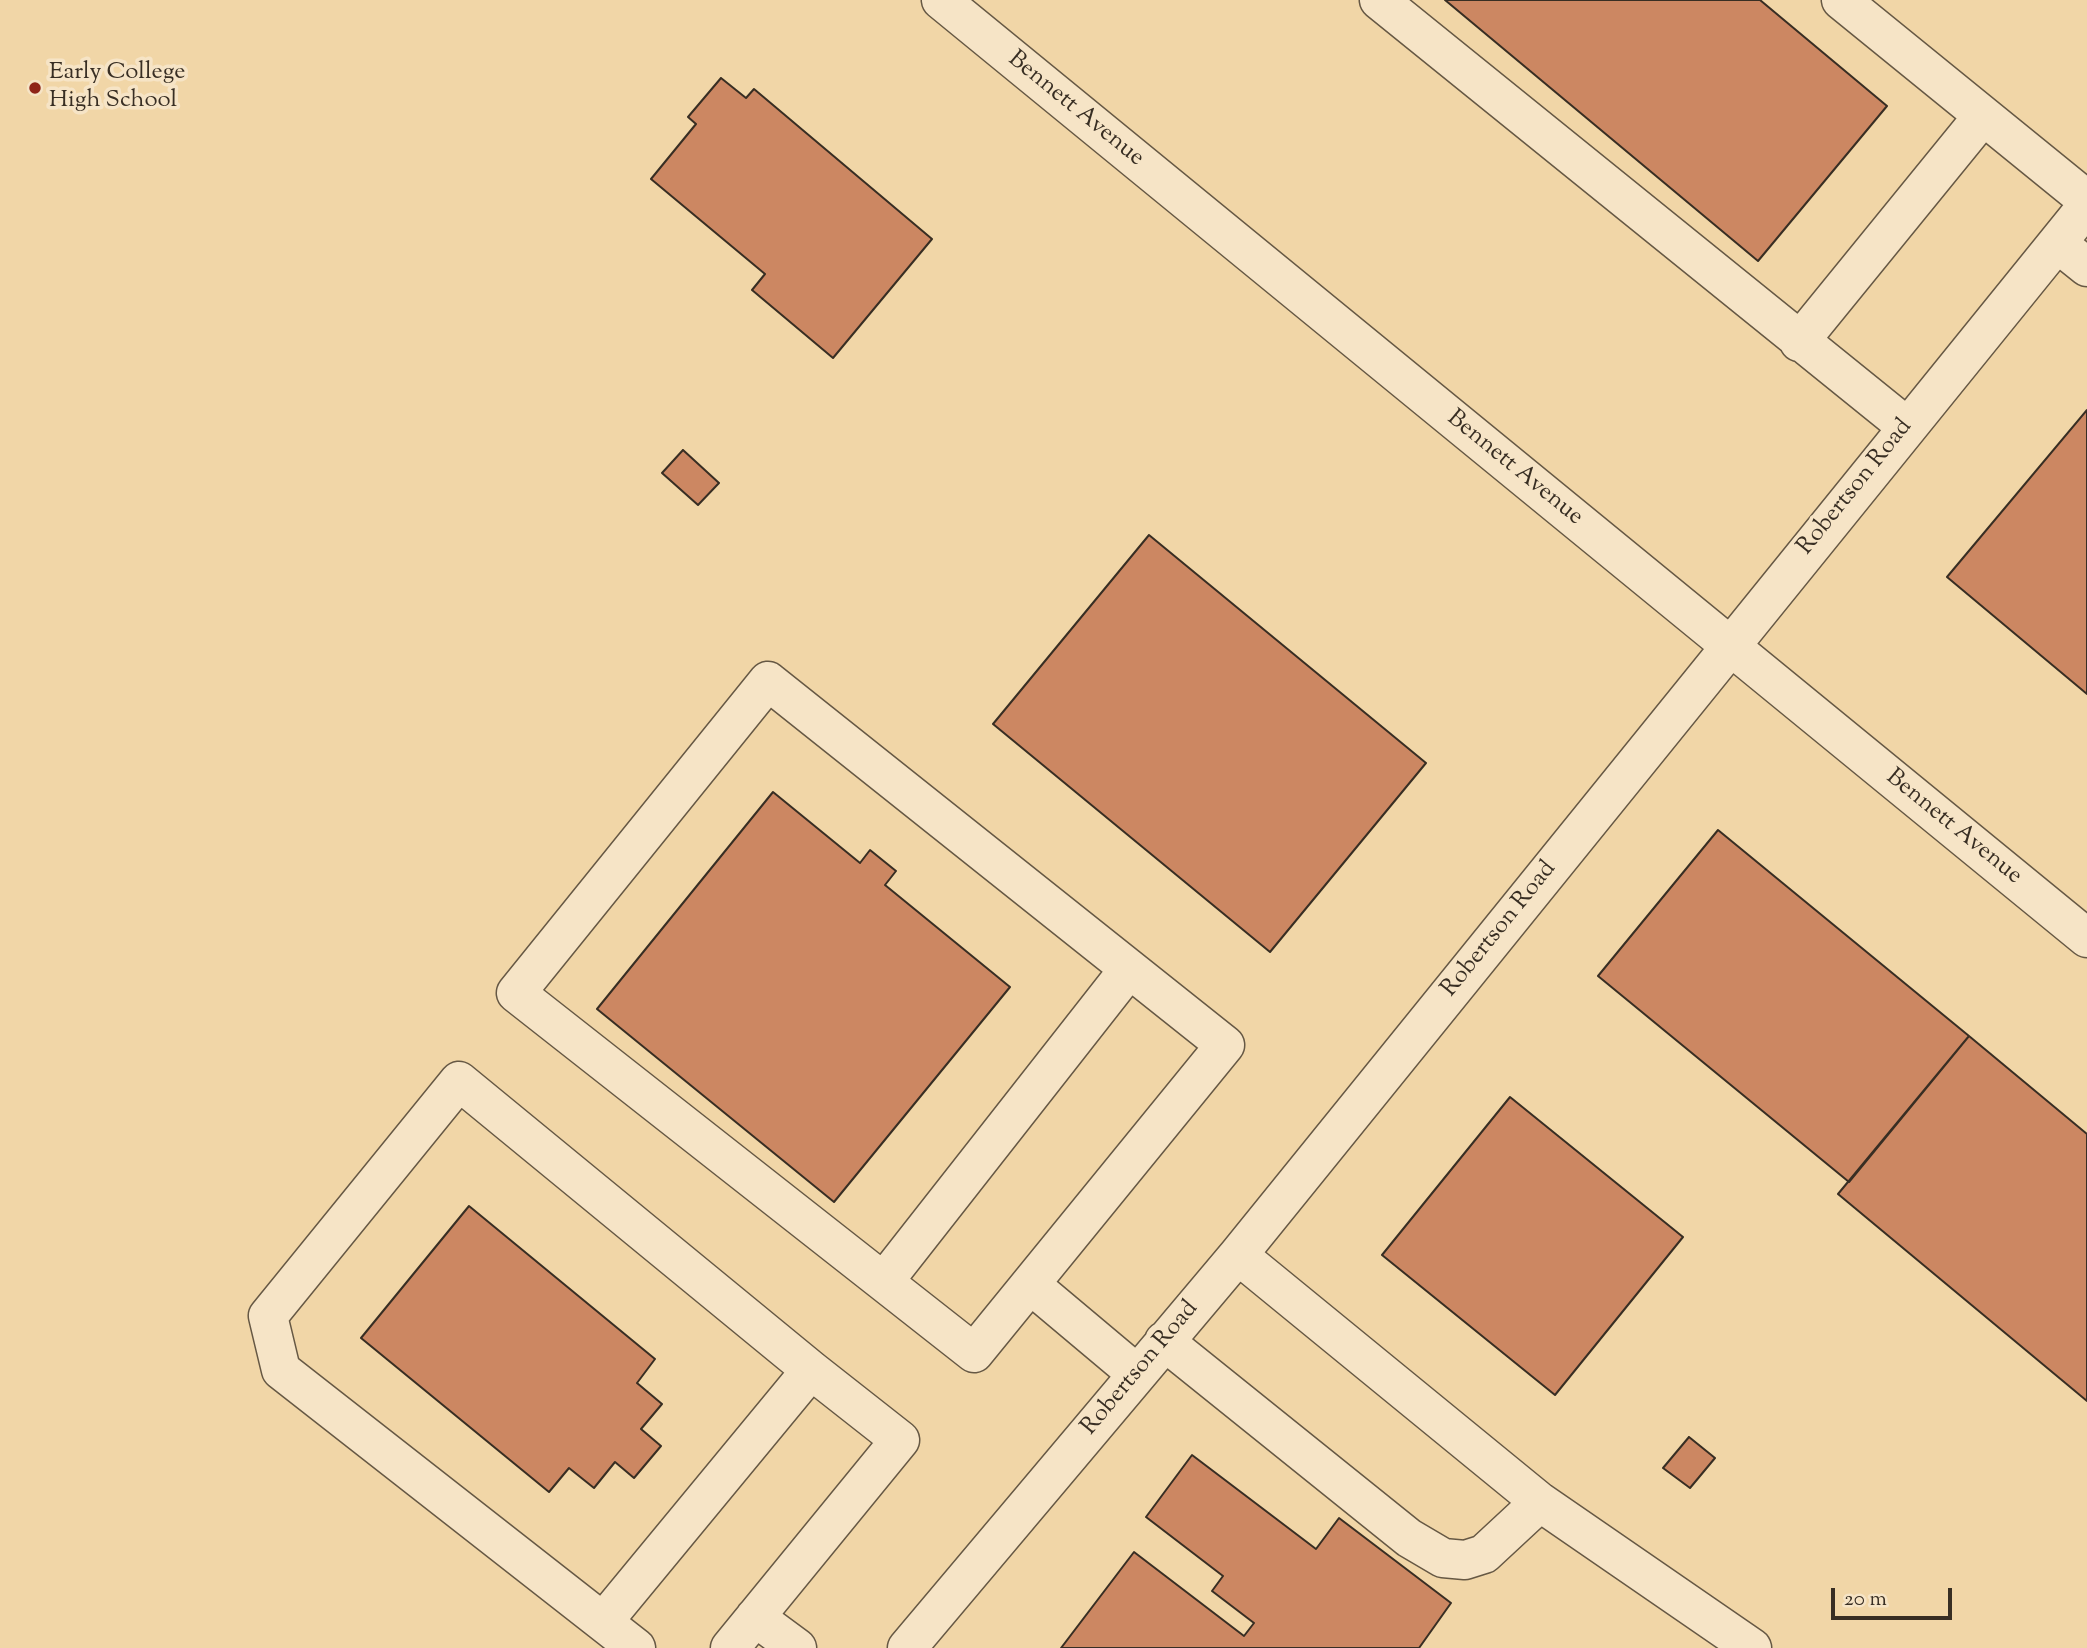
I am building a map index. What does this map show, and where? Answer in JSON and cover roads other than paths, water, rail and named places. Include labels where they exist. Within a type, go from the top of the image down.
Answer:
[{"type":"street","name":"Bennett Avenue","points":[[941,0],[2087,938]]},
{"type":"street","points":[[1378,0],[1798,342],[1906,426]]},
{"type":"street","points":[[1840,0],[2087,200]]},
{"type":"street","points":[[1798,342],[1983,116]]},
{"type":"street","name":"Robertson Road","points":[[907,1648],[1238,1255],[1906,426],[2087,206]]},
{"type":"street","points":[[2057,243],[2087,267]]},
{"type":"street","points":[[768,681],[1225,1045],[974,1353],[885,1280],[516,993],[768,681]]},
{"type":"street","points":[[885,1280],[1129,969]]},
{"type":"street","points":[[636,1648],[281,1370],[268,1316],[458,1081],[900,1440],[730,1648]]},
{"type":"street","points":[[1238,1255],[1540,1502],[1752,1648]]},
{"type":"street","points":[[1031,1285],[1137,1374]]},
{"type":"street","points":[[1164,1342],[1427,1550],[1443,1558],[1465,1560],[1483,1554],[1540,1502]]},
{"type":"street","points":[[603,1622],[811,1370]]},
{"type":"street","points":[[755,1616],[797,1648]]},
{"type":"place","name":"Early College High School","points":[[35,88]]}]
